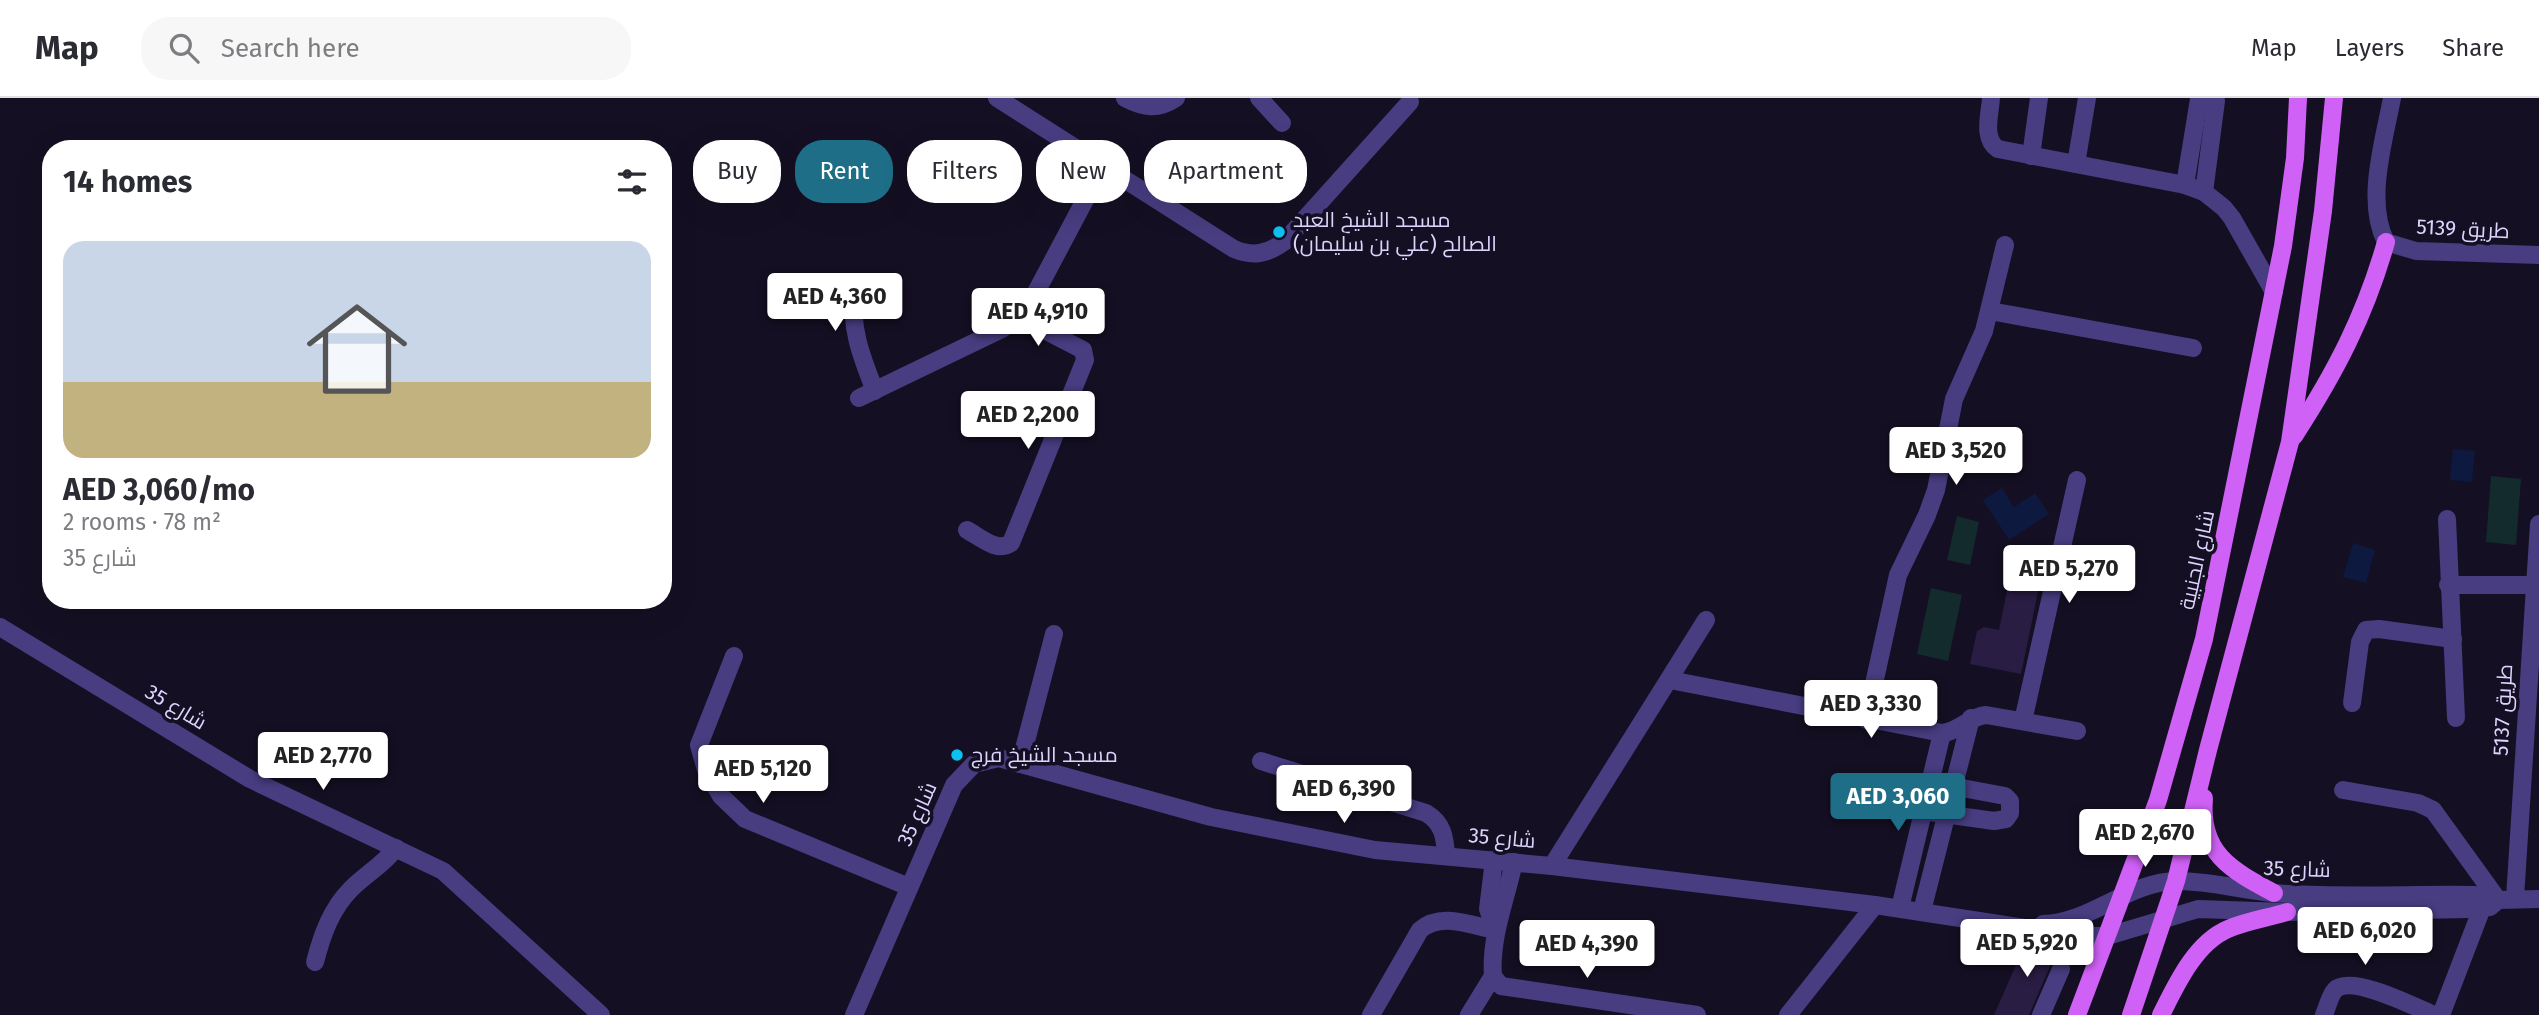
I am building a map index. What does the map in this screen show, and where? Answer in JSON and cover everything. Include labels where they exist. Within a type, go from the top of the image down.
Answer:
[{"type":"main road","name":"شارع الجنبية","points":[[2077,1015],[2158,800],[2196,670],[2274,292],[2295,158],[2298,98]]},
{"type":"main road","points":[[2131,1015],[2176,881],[2290,442],[2323,211],[2334,98]]},
{"type":"main road","points":[[2290,442],[2347,349],[2374,287],[2386,242]]},
{"type":"main road","points":[[2208,750],[2203,809],[2206,834],[2214,852],[2241,875],[2274,893]]},
{"type":"main road","points":[[2161,1015],[2185,970],[2209,943],[2227,929],[2287,912]]},
{"type":"street","points":[[998,98],[1063,140]]},
{"type":"street","points":[[1125,98],[1151,108],[1166,105],[1176,98]]},
{"type":"street","points":[[1259,98],[1282,122]]},
{"type":"street","points":[[1991,98],[1988,135],[1993,146],[2031,156],[2185,185],[2215,199],[2232,219],[2274,292]]},
{"type":"street","points":[[2031,156],[2039,98]]},
{"type":"street","points":[[2076,164],[2087,98]]},
{"type":"street","name":"طريق 5139","points":[[2392,98],[2376,201],[2381,231],[2386,242],[2417,251],[2539,255]]},
{"type":"street","points":[[2185,185],[2211,99]]},
{"type":"street","points":[[2204,192],[2211,99]]},
{"type":"street","points":[[1130,183],[1234,249],[1247,254],[1260,254],[1284,242],[1410,102]]},
{"type":"street","points":[[855,288],[851,311],[867,394],[1002,329],[1019,317],[1033,298],[1083,203]]},
{"type":"street","points":[[1866,720],[1898,575],[1936,490],[1954,399],[1984,331],[2005,245]]},
{"type":"street","points":[[1990,311],[2193,348]]},
{"type":"street","points":[[967,530],[996,546],[1007,546],[1011,543],[1085,360],[1083,349],[1019,317]]},
{"type":"street","points":[[2023,721],[2077,480]]},
{"type":"street","points":[[2447,519],[2456,718]]},
{"type":"street","name":"طريق 5137","points":[[2441,1015],[2498,902],[2539,524]]},
{"type":"street","points":[[2448,585],[2534,585]]},
{"type":"street","points":[[1552,866],[1706,620]]},
{"type":"street","name":"شارع 35","points":[[0,626],[250,779],[430,863],[450,877],[601,1015]]},
{"type":"street","points":[[2352,703],[2360,642],[2366,630],[2379,629],[2453,639]]},
{"type":"street","points":[[1020,764],[1054,634]]},
{"type":"street","points":[[734,656],[699,745],[706,770],[721,796],[745,818],[909,887]]},
{"type":"street","points":[[1670,680],[1942,733],[1955,730],[1971,718],[1986,715],[2077,730]]},
{"type":"street","points":[[1922,911],[1971,718]]},
{"type":"street","points":[[1900,908],[1942,733]]},
{"type":"street","name":"شارع 35","points":[[854,1015],[954,785],[974,764],[999,758],[1211,817],[1375,850],[1552,866],[1900,908],[2078,936],[2108,936],[2198,909],[2287,912],[2539,899]]},
{"type":"street","points":[[1261,761],[1426,813],[1435,818],[1445,836],[1446,856]]},
{"type":"street","points":[[1923,811],[2000,821],[2010,813],[2010,801],[2005,796],[1930,782]]},
{"type":"street","points":[[2343,790],[2418,803],[2434,810],[2498,902]]},
{"type":"street","points":[[315,962],[326,925],[351,889],[387,860],[396,848]]},
{"type":"street","points":[[1494,860],[1488,909],[1495,930]]},
{"type":"street","points":[[1469,1015],[1493,975],[1495,930],[1504,909],[1514,862]]},
{"type":"street","name":"شارع 35","points":[[2019,928],[2062,924],[2084,917],[2123,894],[2176,881],[2274,893],[2475,895],[2498,902]]},
{"type":"street","points":[[1788,1015],[1875,905]]},
{"type":"street","points":[[1371,1015],[1420,930],[1428,923],[1449,921],[1495,930]]},
{"type":"street","points":[[2041,1015],[2061,969]]},
{"type":"street","points":[[1493,975],[1496,981],[1508,988],[1674,1014],[1697,1015]]},
{"type":"street","points":[[2323,1015],[2335,990],[2344,985],[2358,985],[2434,1015]]},
{"type":"green space","points":[[2491,476],[2521,479],[2516,545],[2486,542]]},
{"type":"green space","points":[[1957,516],[1979,522],[1970,565],[1947,560]]},
{"type":"green space","points":[[1931,588],[1962,595],[1948,661],[1917,654]]},
{"type":"water","points":[[2453,449],[2475,451],[2472,482],[2450,480]]},
{"type":"water","points":[[2002,488],[2014,507],[2035,493],[2049,514],[2009,540],[1983,500]]},
{"type":"water","points":[[2353,543],[2375,550],[2366,583],[2343,577]]},
{"type":"building","points":[[2009,581],[2039,587],[2021,674],[1970,664],[1977,631],[1984,627],[1999,630]]},
{"type":"building","points":[[2027,940],[2039,941],[2057,950],[2029,1015],[1994,1015]]},
{"type":"place","name":"مسجد الشيخ العبد الصالح (علي بن سليمان)","points":[[1279,232]]},
{"type":"place","name":"مسجد الشيخ فرج","points":[[957,755]]}]
